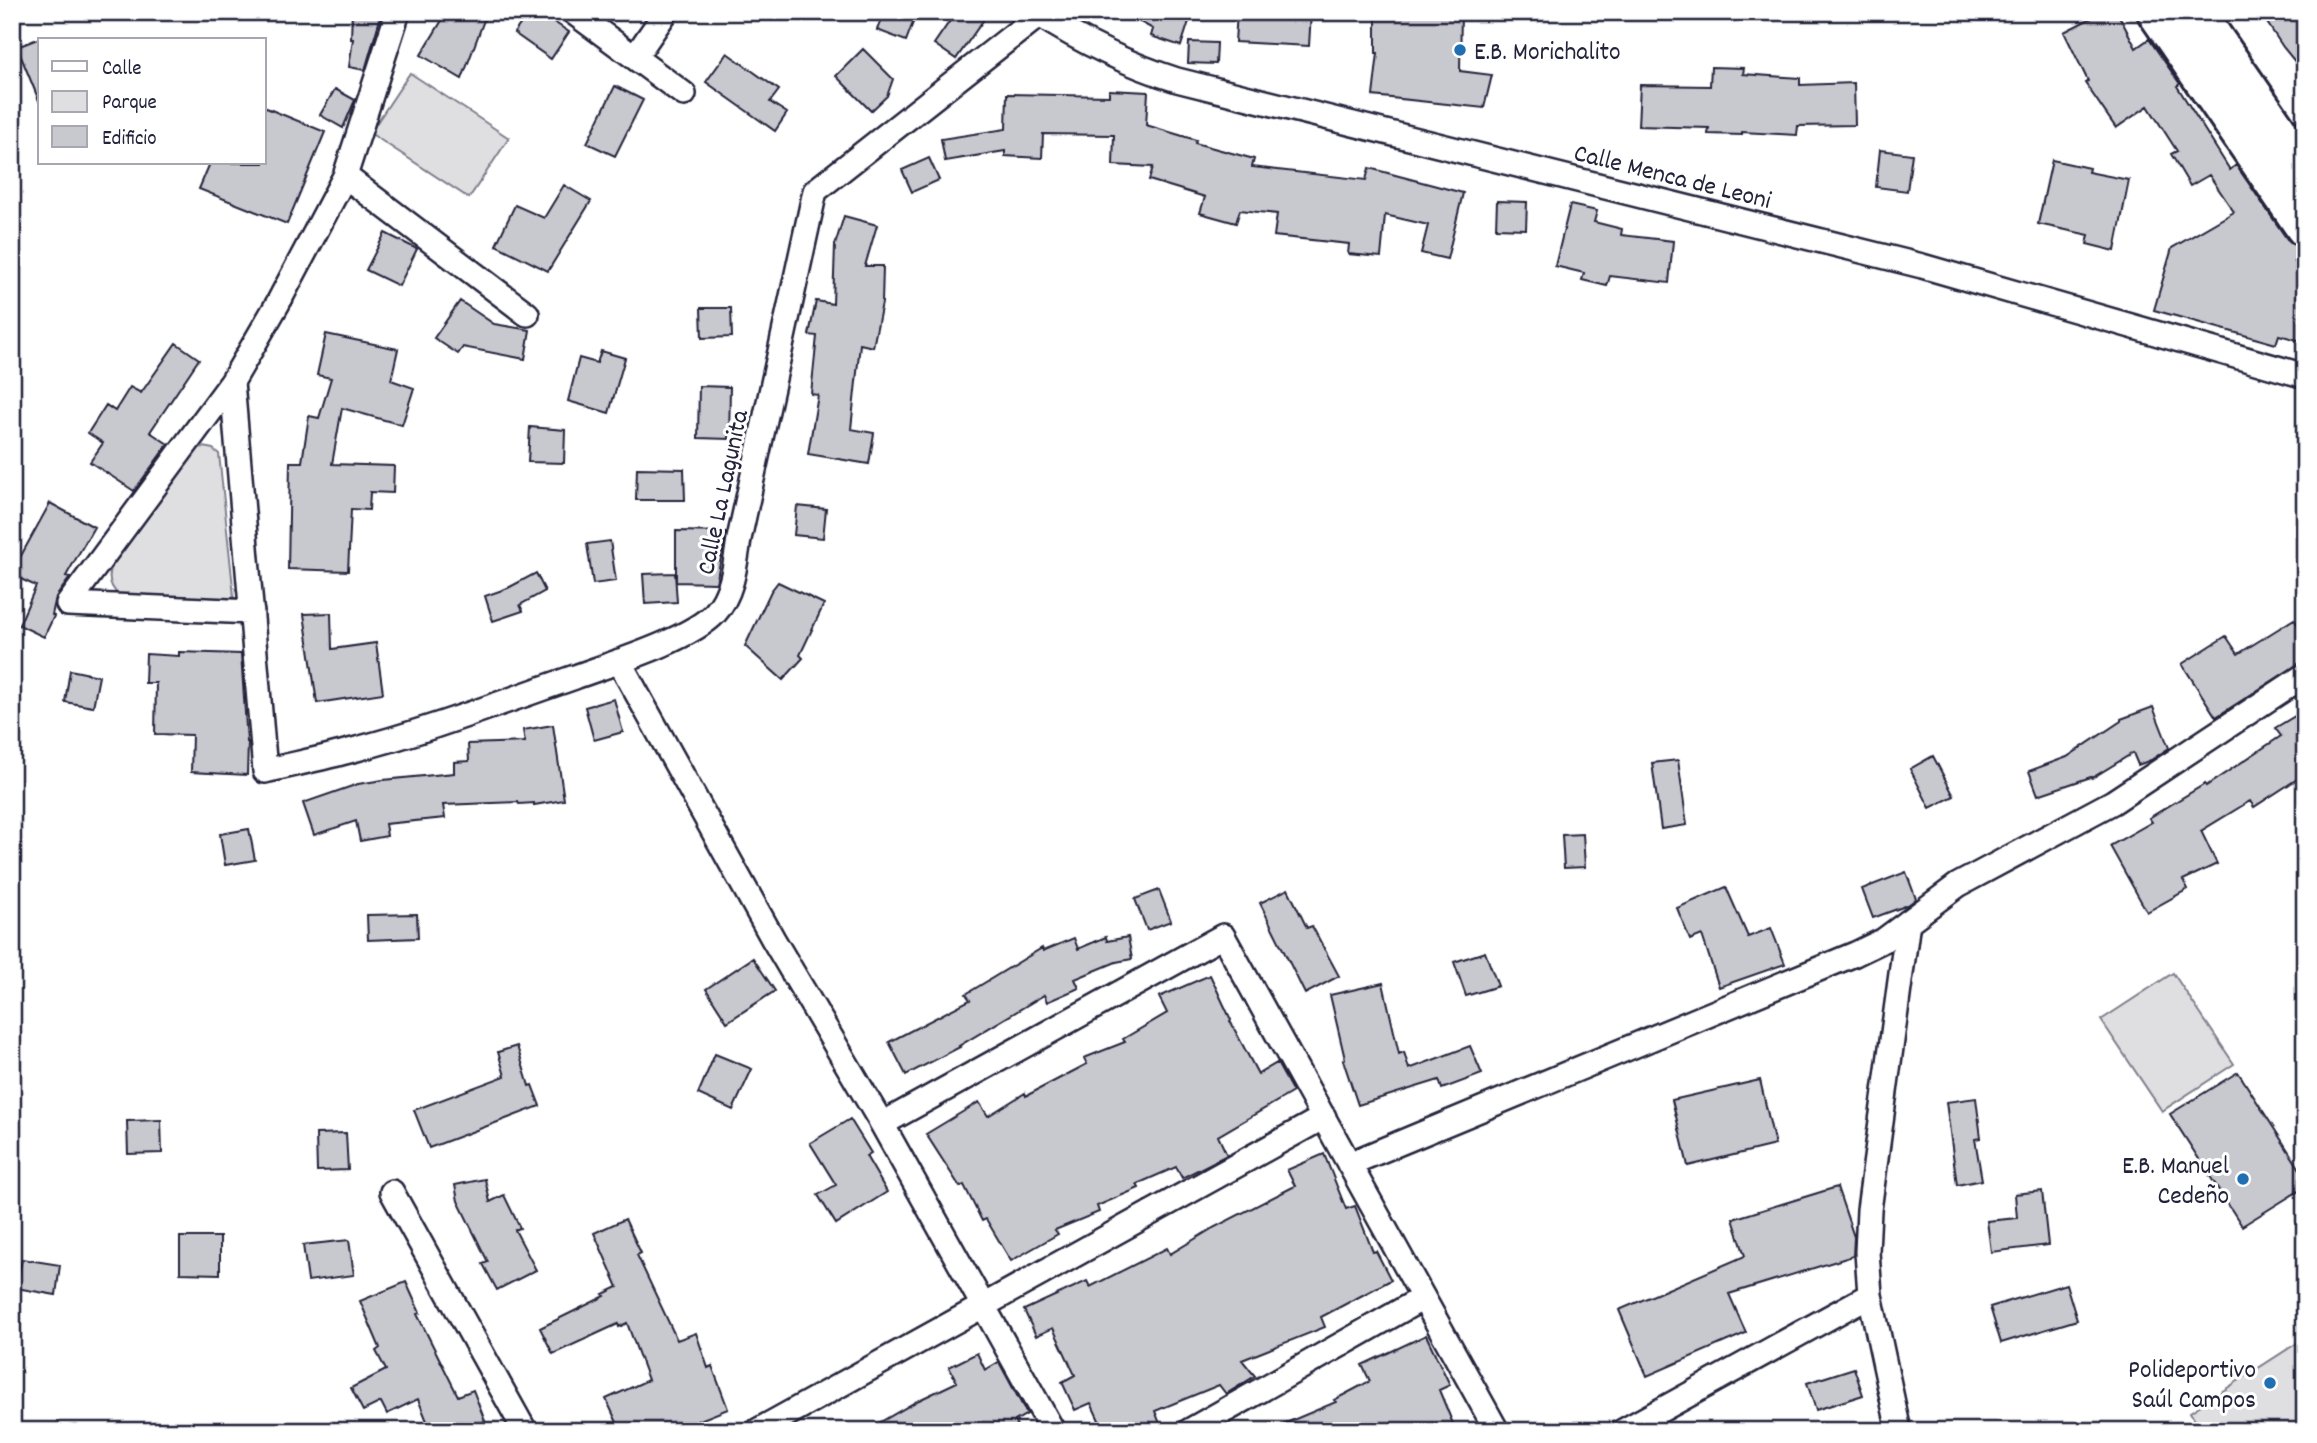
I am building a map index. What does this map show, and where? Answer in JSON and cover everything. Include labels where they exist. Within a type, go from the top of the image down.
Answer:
[{"type":"highway","points":[[2157,12],[2305,227]]},
{"type":"highway","points":[[2195,12],[2305,171]]},
{"type":"street","points":[[232,382],[251,612],[68,604],[232,382],[278,303],[345,176],[398,12]]},
{"type":"street","points":[[573,12],[684,93]]},
{"type":"street","points":[[635,57],[666,12]]},
{"type":"street","name":"Calle Menca de Leoni","points":[[1037,14],[1101,51],[1139,68],[1177,80],[1922,266],[2305,376]]},
{"type":"street","name":"Calle La Lagunita","points":[[251,612],[265,771],[355,750],[619,662],[689,632],[714,614],[726,596],[733,575],[815,191],[1037,14]]},
{"type":"street","points":[[345,176],[527,314]]},
{"type":"street","points":[[619,662],[766,928],[882,1124],[1053,1431]]},
{"type":"street","points":[[1349,1164],[1884,940],[1958,885],[2113,802],[2305,675]]},
{"type":"street","points":[[1899,1431],[1870,1295],[1867,1252],[1868,1210],[1908,922]]},
{"type":"street","points":[[882,1124],[1223,936],[1497,1431]]},
{"type":"street","points":[[761,1430],[1324,1117]]},
{"type":"street","points":[[392,1192],[525,1431]]},
{"type":"street","points":[[1623,1431],[1870,1295]]},
{"type":"street","points":[[1189,1431],[1423,1298]]},
{"type":"green space","points":[[410,73],[509,138],[469,198],[370,133]]},
{"type":"green space","points":[[203,447],[213,449],[219,454],[234,597],[225,600],[120,596],[110,581],[113,564],[189,454]]},
{"type":"green space","points":[[2173,973],[2234,1064],[2162,1111],[2101,1020]]},
{"type":"green space","name":"Polideportivo Saúl Campos","points":[[2305,1338],[2305,1431],[2201,1431],[2190,1412]]},
{"type":"building","points":[[352,12],[382,12],[365,70],[349,67],[353,39]]},
{"type":"building","points":[[447,12],[487,12],[462,79],[421,55]]},
{"type":"building","points":[[529,12],[539,12],[569,32],[551,59],[514,33]]},
{"type":"building","points":[[884,12],[917,12],[906,41],[877,30]]},
{"type":"building","points":[[956,12],[989,12],[956,59],[934,44]]},
{"type":"building","points":[[1122,12],[1192,12],[1181,46],[1151,36],[1153,29]]},
{"type":"building","points":[[1237,12],[1311,12],[1309,46],[1235,42]]},
{"type":"building","points":[[1376,12],[1461,12],[1460,71],[1492,75],[1484,108],[1373,96],[1378,53]]},
{"type":"building","points":[[2103,12],[2117,12],[2136,48],[2149,39],[2180,84],[2177,86],[2230,170],[2236,165],[2287,239],[2299,247],[2295,262],[2305,265],[2305,342],[2279,335],[2276,344],[2154,310],[2172,248],[2234,212],[2209,175],[2190,186],[2171,154],[2177,151],[2148,106],[2116,128],[2085,83],[2088,81],[2064,32]]},
{"type":"building","points":[[2260,12],[2305,12],[2305,74],[2283,47]]},
{"type":"building","points":[[38,39],[38,98],[17,47]]},
{"type":"building","points":[[1189,42],[1217,43],[1216,64],[1188,63]]},
{"type":"building","points":[[863,49],[893,79],[887,96],[871,111],[836,76]]},
{"type":"building","points":[[727,53],[779,90],[770,102],[787,113],[775,131],[706,82]]},
{"type":"building","points":[[1711,67],[1744,68],[1743,74],[1800,78],[1800,85],[1854,83],[1855,125],[1798,126],[1797,135],[1742,132],[1742,135],[1708,134],[1709,128],[1638,126],[1640,85],[1710,86]]},
{"type":"building","points":[[615,86],[643,100],[615,156],[587,143]]},
{"type":"building","points":[[335,89],[355,100],[343,128],[320,115]]},
{"type":"building","points":[[1109,90],[1148,92],[1146,125],[1196,140],[1195,143],[1254,159],[1252,167],[1366,180],[1369,168],[1463,193],[1447,259],[1421,253],[1428,225],[1385,215],[1381,257],[1348,254],[1349,244],[1274,236],[1277,214],[1240,210],[1236,223],[1200,213],[1205,197],[1149,180],[1153,167],[1113,165],[1114,135],[1043,134],[1042,158],[1005,156],[1005,151],[945,161],[941,139],[1006,129],[1007,94],[1109,96]]},
{"type":"building","points":[[266,108],[325,132],[287,224],[199,189],[210,164],[266,164]]},
{"type":"building","points":[[1880,150],[1912,154],[1907,191],[1876,187]]},
{"type":"building","points":[[929,158],[939,180],[912,192],[902,170]]},
{"type":"building","points":[[2052,160],[2089,168],[2088,172],[2129,180],[2115,251],[2087,244],[2089,235],[2038,224]]},
{"type":"building","points":[[564,185],[591,201],[548,271],[496,245],[515,205],[544,218]]},
{"type":"building","points":[[1497,201],[1527,202],[1526,229],[1496,228]]},
{"type":"building","points":[[1570,205],[1597,211],[1594,222],[1622,229],[1621,235],[1673,241],[1669,283],[1610,276],[1607,286],[1582,280],[1584,273],[1555,266]]},
{"type":"building","points":[[844,216],[877,225],[865,266],[883,266],[882,303],[873,347],[860,344],[851,429],[874,433],[869,464],[808,454],[818,395],[811,394],[817,336],[809,335],[816,301],[833,304],[835,245]]},
{"type":"building","points":[[385,233],[417,249],[399,286],[366,270]]},
{"type":"building","points":[[460,301],[494,324],[530,330],[525,359],[463,347],[458,354],[434,338]]},
{"type":"building","points":[[701,308],[731,308],[732,337],[702,338]]},
{"type":"building","points":[[326,334],[398,349],[391,380],[414,388],[402,425],[342,408],[332,464],[394,466],[393,493],[370,492],[369,510],[351,509],[348,571],[288,569],[290,462],[302,462],[309,416],[319,418],[331,378],[317,375]]},
{"type":"building","points":[[176,343],[199,359],[150,432],[168,444],[134,491],[90,462],[103,443],[88,433],[106,405],[115,411],[130,387],[141,393]]},
{"type":"building","points":[[601,351],[625,358],[609,413],[568,401],[579,358],[597,363]]},
{"type":"building","points":[[699,386],[730,387],[729,439],[698,438]]},
{"type":"building","points":[[530,427],[565,430],[564,463],[528,462]]},
{"type":"building","points":[[637,468],[684,469],[685,500],[636,500]]},
{"type":"building","points":[[50,503],[94,527],[66,576],[70,577],[69,579],[56,597],[54,616],[44,637],[19,625],[36,586],[12,575],[12,572]]},
{"type":"building","points":[[797,506],[826,509],[823,538],[794,535]]},
{"type":"building","points":[[676,531],[726,532],[716,583],[676,582]]},
{"type":"building","points":[[610,541],[616,581],[593,584],[587,544]]},
{"type":"building","points":[[536,573],[545,591],[520,605],[523,611],[493,621],[485,596],[508,588]]},
{"type":"building","points":[[675,573],[677,602],[645,604],[643,574]]},
{"type":"building","points":[[778,582],[824,604],[800,655],[803,658],[783,680],[745,646]]},
{"type":"building","points":[[331,613],[332,649],[376,643],[383,693],[317,703],[304,614]]},
{"type":"building","points":[[2294,619],[2305,635],[2305,660],[2216,717],[2182,664],[2226,636],[2238,654]]},
{"type":"building","points":[[179,652],[241,654],[248,742],[247,775],[191,772],[192,735],[155,734],[156,683],[145,683],[146,654],[179,656]]},
{"type":"building","points":[[70,670],[99,676],[93,707],[65,702]]},
{"type":"building","points":[[614,699],[623,732],[594,740],[585,707]]},
{"type":"building","points":[[2153,707],[2169,748],[2138,765],[2133,753],[2092,778],[2038,795],[2029,771],[2067,757],[2121,719]]},
{"type":"building","points":[[2305,710],[2305,774],[2254,807],[2250,801],[2201,831],[2217,864],[2183,880],[2188,889],[2147,912],[2110,846],[2152,822],[2149,818],[2205,784],[2206,786],[2281,736],[2275,728]]},
{"type":"building","points":[[553,725],[564,800],[534,805],[518,802],[443,805],[445,818],[385,824],[387,836],[360,841],[356,821],[314,835],[303,803],[358,784],[454,773],[454,762],[469,761],[468,744],[525,742],[523,730]]},
{"type":"building","points":[[1933,756],[1954,796],[1930,808],[1910,769]]},
{"type":"building","points":[[1678,760],[1687,825],[1661,829],[1652,763]]},
{"type":"building","points":[[249,829],[255,860],[225,865],[220,834]]},
{"type":"building","points":[[1583,834],[1585,867],[1564,868],[1562,835]]},
{"type":"building","points":[[1906,872],[1916,899],[1908,905],[1873,918],[1862,889]]},
{"type":"building","points":[[1726,887],[1748,937],[1771,928],[1785,964],[1719,987],[1702,935],[1690,940],[1677,908]]},
{"type":"building","points":[[1288,889],[1307,928],[1312,926],[1339,976],[1305,994],[1260,903]]},
{"type":"building","points":[[1159,890],[1171,921],[1147,930],[1135,899]]},
{"type":"building","points":[[417,914],[418,938],[368,940],[367,915]]},
{"type":"building","points":[[1106,937],[1107,941],[1128,937],[1132,959],[1116,962],[1075,979],[1079,988],[1047,1002],[1044,995],[960,1047],[906,1075],[889,1042],[970,1000],[966,994],[1042,948],[1043,951],[1074,938],[1078,949]]},
{"type":"building","points":[[1485,952],[1498,986],[1466,996],[1454,962]]},
{"type":"building","points":[[753,958],[775,991],[727,1022],[706,989]]},
{"type":"building","points":[[1210,975],[1258,1074],[1277,1063],[1293,1092],[1218,1136],[1227,1155],[1182,1178],[1176,1167],[1137,1184],[1139,1188],[1097,1206],[1099,1212],[1055,1230],[1058,1234],[1011,1261],[986,1219],[982,1221],[964,1185],[960,1187],[926,1134],[979,1102],[988,1116],[1025,1093],[1026,1096],[1087,1064],[1084,1058],[1125,1042],[1123,1039],[1167,1013],[1159,997]]},
{"type":"building","points":[[1383,983],[1399,1054],[1404,1052],[1409,1069],[1470,1046],[1482,1074],[1442,1089],[1439,1080],[1358,1105],[1343,1060],[1345,1059],[1330,995]]},
{"type":"building","points":[[517,1046],[529,1086],[532,1085],[540,1106],[429,1148],[414,1110],[505,1076],[498,1052]]},
{"type":"building","points":[[715,1054],[752,1069],[733,1110],[698,1094]]},
{"type":"building","points":[[2238,1072],[2305,1177],[2305,1187],[2242,1226],[2170,1114]]},
{"type":"building","points":[[1760,1080],[1775,1145],[1688,1166],[1672,1100]]},
{"type":"building","points":[[1976,1098],[1981,1138],[1975,1139],[1982,1180],[1957,1185],[1946,1102]]},
{"type":"building","points":[[850,1119],[871,1153],[866,1156],[887,1192],[836,1224],[818,1195],[836,1185],[810,1143]]},
{"type":"building","points":[[161,1120],[162,1153],[128,1154],[127,1121]]},
{"type":"building","points":[[346,1133],[348,1170],[317,1171],[316,1134]]},
{"type":"building","points":[[1324,1154],[1346,1209],[1355,1206],[1373,1252],[1376,1251],[1391,1280],[1321,1317],[1325,1327],[1242,1360],[1255,1376],[1226,1394],[1219,1385],[1155,1411],[1163,1431],[1104,1431],[1091,1403],[1075,1410],[1062,1382],[1075,1375],[1053,1328],[1036,1336],[1024,1310],[1087,1281],[1090,1287],[1167,1248],[1170,1254],[1213,1228],[1295,1186],[1287,1170]]},
{"type":"building","points":[[485,1179],[490,1202],[504,1195],[520,1228],[515,1230],[536,1270],[497,1290],[483,1264],[488,1262],[458,1201],[455,1185]]},
{"type":"building","points":[[1837,1187],[1854,1237],[1853,1256],[1729,1294],[1746,1333],[1647,1376],[1619,1310],[1745,1256],[1733,1219]]},
{"type":"building","points":[[2042,1191],[2048,1245],[1991,1252],[1987,1221],[2017,1218],[2015,1194]]},
{"type":"building","points":[[625,1219],[641,1253],[637,1255],[677,1340],[696,1333],[708,1368],[712,1366],[728,1409],[672,1431],[621,1431],[606,1399],[648,1380],[627,1323],[619,1327],[618,1324],[553,1354],[540,1328],[618,1287],[594,1233]]},
{"type":"building","points":[[180,1237],[220,1237],[220,1274],[180,1273]]},
{"type":"building","points":[[349,1240],[354,1275],[308,1281],[303,1245]]},
{"type":"building","points":[[22,1259],[60,1265],[56,1295],[16,1288]]},
{"type":"building","points":[[406,1282],[420,1313],[417,1314],[458,1396],[473,1390],[485,1421],[461,1431],[431,1431],[418,1399],[387,1414],[381,1402],[363,1411],[351,1388],[386,1370],[376,1351],[380,1348],[360,1301]]},
{"type":"building","points":[[2066,1284],[2077,1320],[2001,1343],[1990,1307]]},
{"type":"building","points":[[1426,1335],[1450,1385],[1439,1390],[1456,1431],[1267,1431],[1336,1402],[1334,1400],[1370,1381],[1362,1365]]},
{"type":"building","points":[[977,1353],[985,1370],[999,1362],[1027,1414],[1015,1421],[1019,1431],[865,1431],[957,1382],[949,1367]]},
{"type":"building","points":[[1854,1368],[1863,1395],[1816,1410],[1807,1383]]},
{"type":"place","name":"E.B. Morichalito","points":[[1460,50]]},
{"type":"place","name":"E.B. Manuel Cedeño","points":[[2243,1179]]},
{"type":"place","name":"Polideportivo Saúl Campos","points":[[2270,1383]]}]
